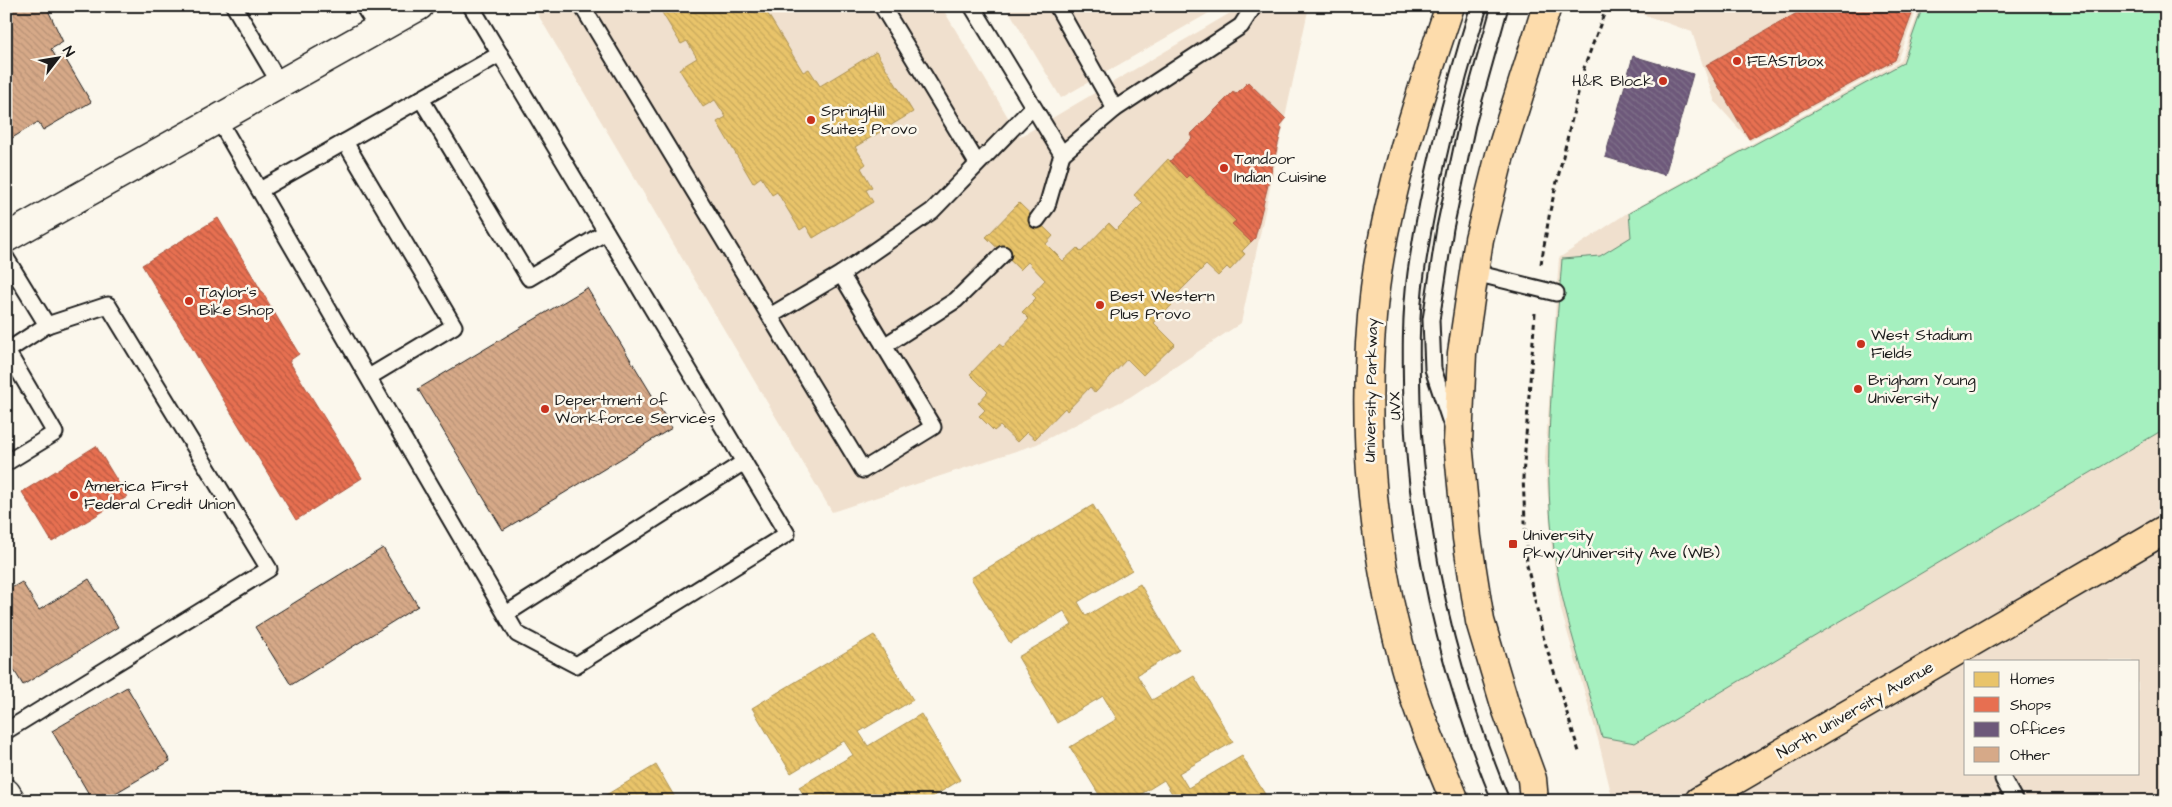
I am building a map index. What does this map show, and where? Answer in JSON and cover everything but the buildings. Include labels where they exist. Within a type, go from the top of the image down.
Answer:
[{"type":"main road","points":[[6,238],[419,6]]},
{"type":"main road","name":"University Parkway","points":[[1450,6],[1401,162],[1387,223],[1375,286],[1368,404],[1369,466],[1377,529],[1396,630],[1412,690],[1455,801]]},
{"type":"main road","points":[[1534,801],[1532,779],[1506,708],[1480,621],[1467,538],[1458,442],[1462,353],[1479,239],[1500,155],[1547,6]]},
{"type":"main road","name":"North University Avenue","points":[[1699,801],[2166,528]]},
{"type":"main road","points":[[6,794],[11,801]]},
{"type":"lane","points":[[234,6],[280,84]]},
{"type":"lane","points":[[363,6],[378,30]]},
{"type":"lane","points":[[218,119],[517,634],[576,665],[787,534],[471,6]]},
{"type":"lane","points":[[582,6],[863,470],[933,427],[841,274]]},
{"type":"lane","points":[[882,6],[977,163]]},
{"type":"lane","points":[[972,6],[1062,154]]},
{"type":"lane","points":[[1057,6],[1115,109]]},
{"type":"lane","points":[[1037,220],[1047,206],[1062,154],[1115,109],[1241,26],[1254,6]]},
{"type":"lane","name":"UVX","points":[[1479,6],[1449,112],[1431,192],[1416,274],[1411,378],[1418,490],[1437,606],[1470,719],[1501,801]]},
{"type":"lane","points":[[1458,442],[1433,369],[1431,320],[1445,228],[1467,124],[1500,6]]},
{"type":"lane","points":[[260,190],[500,54]]},
{"type":"lane","points":[[421,99],[529,278],[606,232]]},
{"type":"lane","points":[[770,316],[841,274],[932,211],[1033,107]]},
{"type":"lane","points":[[345,142],[454,326],[368,377]]},
{"type":"lane","points":[[884,346],[956,300],[1003,254]]},
{"type":"lane","points":[[6,258],[47,325]]},
{"type":"lane","points":[[1474,273],[1556,293]]},
{"type":"lane","points":[[6,463],[55,433],[7,351],[47,325],[108,305],[269,569],[6,731]]},
{"type":"lane","points":[[506,614],[744,462]]},
{"type":"lane","points":[[2002,780],[2015,801]]},
{"type":"path","points":[[1580,755],[1543,636],[1527,566],[1523,477],[1537,289],[1550,211],[1582,78],[1607,6]]},
{"type":"shaded area","points":[[550,6],[941,6],[1020,137],[1242,6],[1309,6],[1241,323],[1130,397],[1037,444],[832,512],[537,13]]},
{"type":"shaded area","points":[[1006,6],[1221,6],[1061,98]]},
{"type":"shaded area","points":[[1632,6],[1918,6],[1898,61],[1750,141],[1715,102],[1692,32],[1631,10]]},
{"type":"shaded area","name":"West Stadium Fields","points":[[1921,6],[2166,6],[2166,801],[1613,801],[1598,739],[1561,610],[1552,551],[1545,459],[1559,258],[1627,213],[1901,61]]},
{"type":"green space","name":"West Stadium Fields","points":[[1923,6],[2166,6],[2166,428],[1635,743],[1602,737],[1562,598],[1550,514],[1550,405],[1562,259],[1600,256],[1631,237],[1629,213],[1903,63]]},
{"type":"place","name":"FEASTbox","points":[[1737,61]]},
{"type":"place","name":"H&R Block","points":[[1663,81]]},
{"type":"place","name":"SpringHill Suites Provo","points":[[811,120]]},
{"type":"place","name":"Tandoor Indian Cuisine","points":[[1224,168]]},
{"type":"place","name":"Taylor's Bike Shop","points":[[189,301]]},
{"type":"place","name":"Best Western Plus Provo","points":[[1100,305]]},
{"type":"place","name":"West Stadium Fields","points":[[1861,344]]},
{"type":"place","name":"Brigham Young University","points":[[1858,389]]},
{"type":"place","name":"Depertment of Workforce Services","points":[[545,409]]},
{"type":"place","name":"America First Federal Credit Union","points":[[74,495]]},
{"type":"place","name":"University Pkwy/University Ave (WB)","points":[[1513,544]]}]
